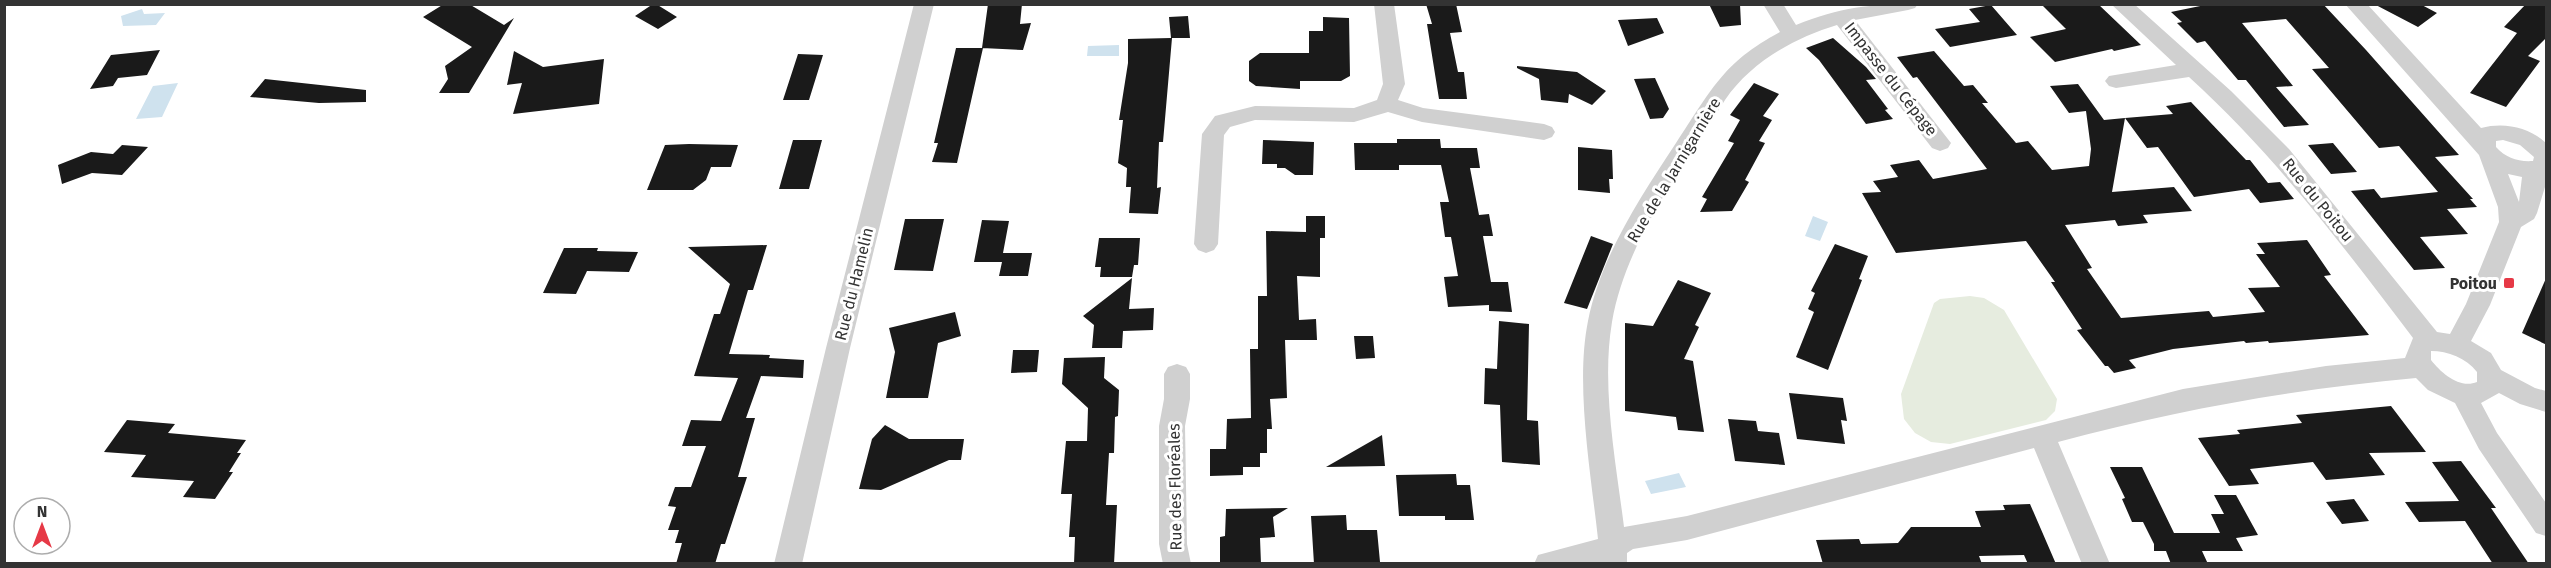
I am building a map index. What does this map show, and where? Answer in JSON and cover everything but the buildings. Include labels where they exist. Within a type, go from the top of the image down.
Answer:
[{"type":"street","name":"Rue du Hamelin","points":[[788,564],[838,348],[924,4]]},
{"type":"street","points":[[1206,244],[1213,134],[1223,121],[1255,113],[1354,115],[1376,110],[1386,104],[1394,84],[1384,4]]},
{"type":"street","points":[[1773,4],[1791,34]]},
{"type":"street","name":"Rue de la Jarnigarnière","points":[[1614,555],[1597,412],[1599,322],[1606,293],[1648,207],[1730,78],[1752,58],[1809,25],[1841,16],[1908,4]]},
{"type":"street","name":"Rue du Poitou","points":[[2121,4],[2194,69],[2261,134],[2311,189],[2430,341]]},
{"type":"street","points":[[2355,4],[2454,111],[2487,151],[2503,163],[2531,170],[2543,167],[2546,162],[2538,135],[2503,132],[2488,134],[2484,138],[2487,151],[2509,207],[2511,222],[2478,305],[2456,345]]},
{"type":"street","name":"Impasse du Cépage","points":[[1841,16],[1940,142]]},
{"type":"street","points":[[2116,81],[2194,69]]},
{"type":"street","points":[[1386,104],[1422,115],[1544,132]]},
{"type":"street","points":[[2454,111],[2503,132]]},
{"type":"street","points":[[2511,222],[2526,213],[2534,188],[2535,179],[2531,170]]},
{"type":"street","points":[[2492,377],[2489,388],[2483,392],[2463,393],[2438,383],[2421,367],[2416,356],[2417,350],[2421,345],[2430,341],[2456,345],[2478,357],[2486,365],[2492,377],[2529,397],[2547,400]]},
{"type":"street","points":[[1548,564],[1614,555],[1627,538],[1687,528],[2042,436],[2095,420],[2194,398],[2325,376],[2421,367]]},
{"type":"street","name":"Rue des Floréales","points":[[1177,374],[1177,399],[1172,426],[1173,544],[1177,564]]},
{"type":"street","points":[[2463,393],[2488,441],[2547,524]]},
{"type":"street","points":[[2042,436],[2096,564]]},
{"type":"shaded area","points":[[1970,296],[1984,298],[2004,310],[2057,399],[2055,411],[2046,420],[1950,444],[1931,442],[1915,433],[1904,419],[1901,394],[1934,303],[1940,299]]},
{"type":"water","points":[[142,9],[144,14],[165,13],[156,25],[123,26],[121,16]]},
{"type":"water","points":[[1119,45],[1119,56],[1087,56],[1088,46]]},
{"type":"water","points":[[178,83],[162,117],[136,119],[153,86]]},
{"type":"water","points":[[1813,216],[1828,222],[1820,241],[1805,236]]},
{"type":"water","points":[[1679,473],[1686,487],[1651,494],[1645,481]]},
{"type":"place","name":"Poitou","points":[[2509,283]]}]
